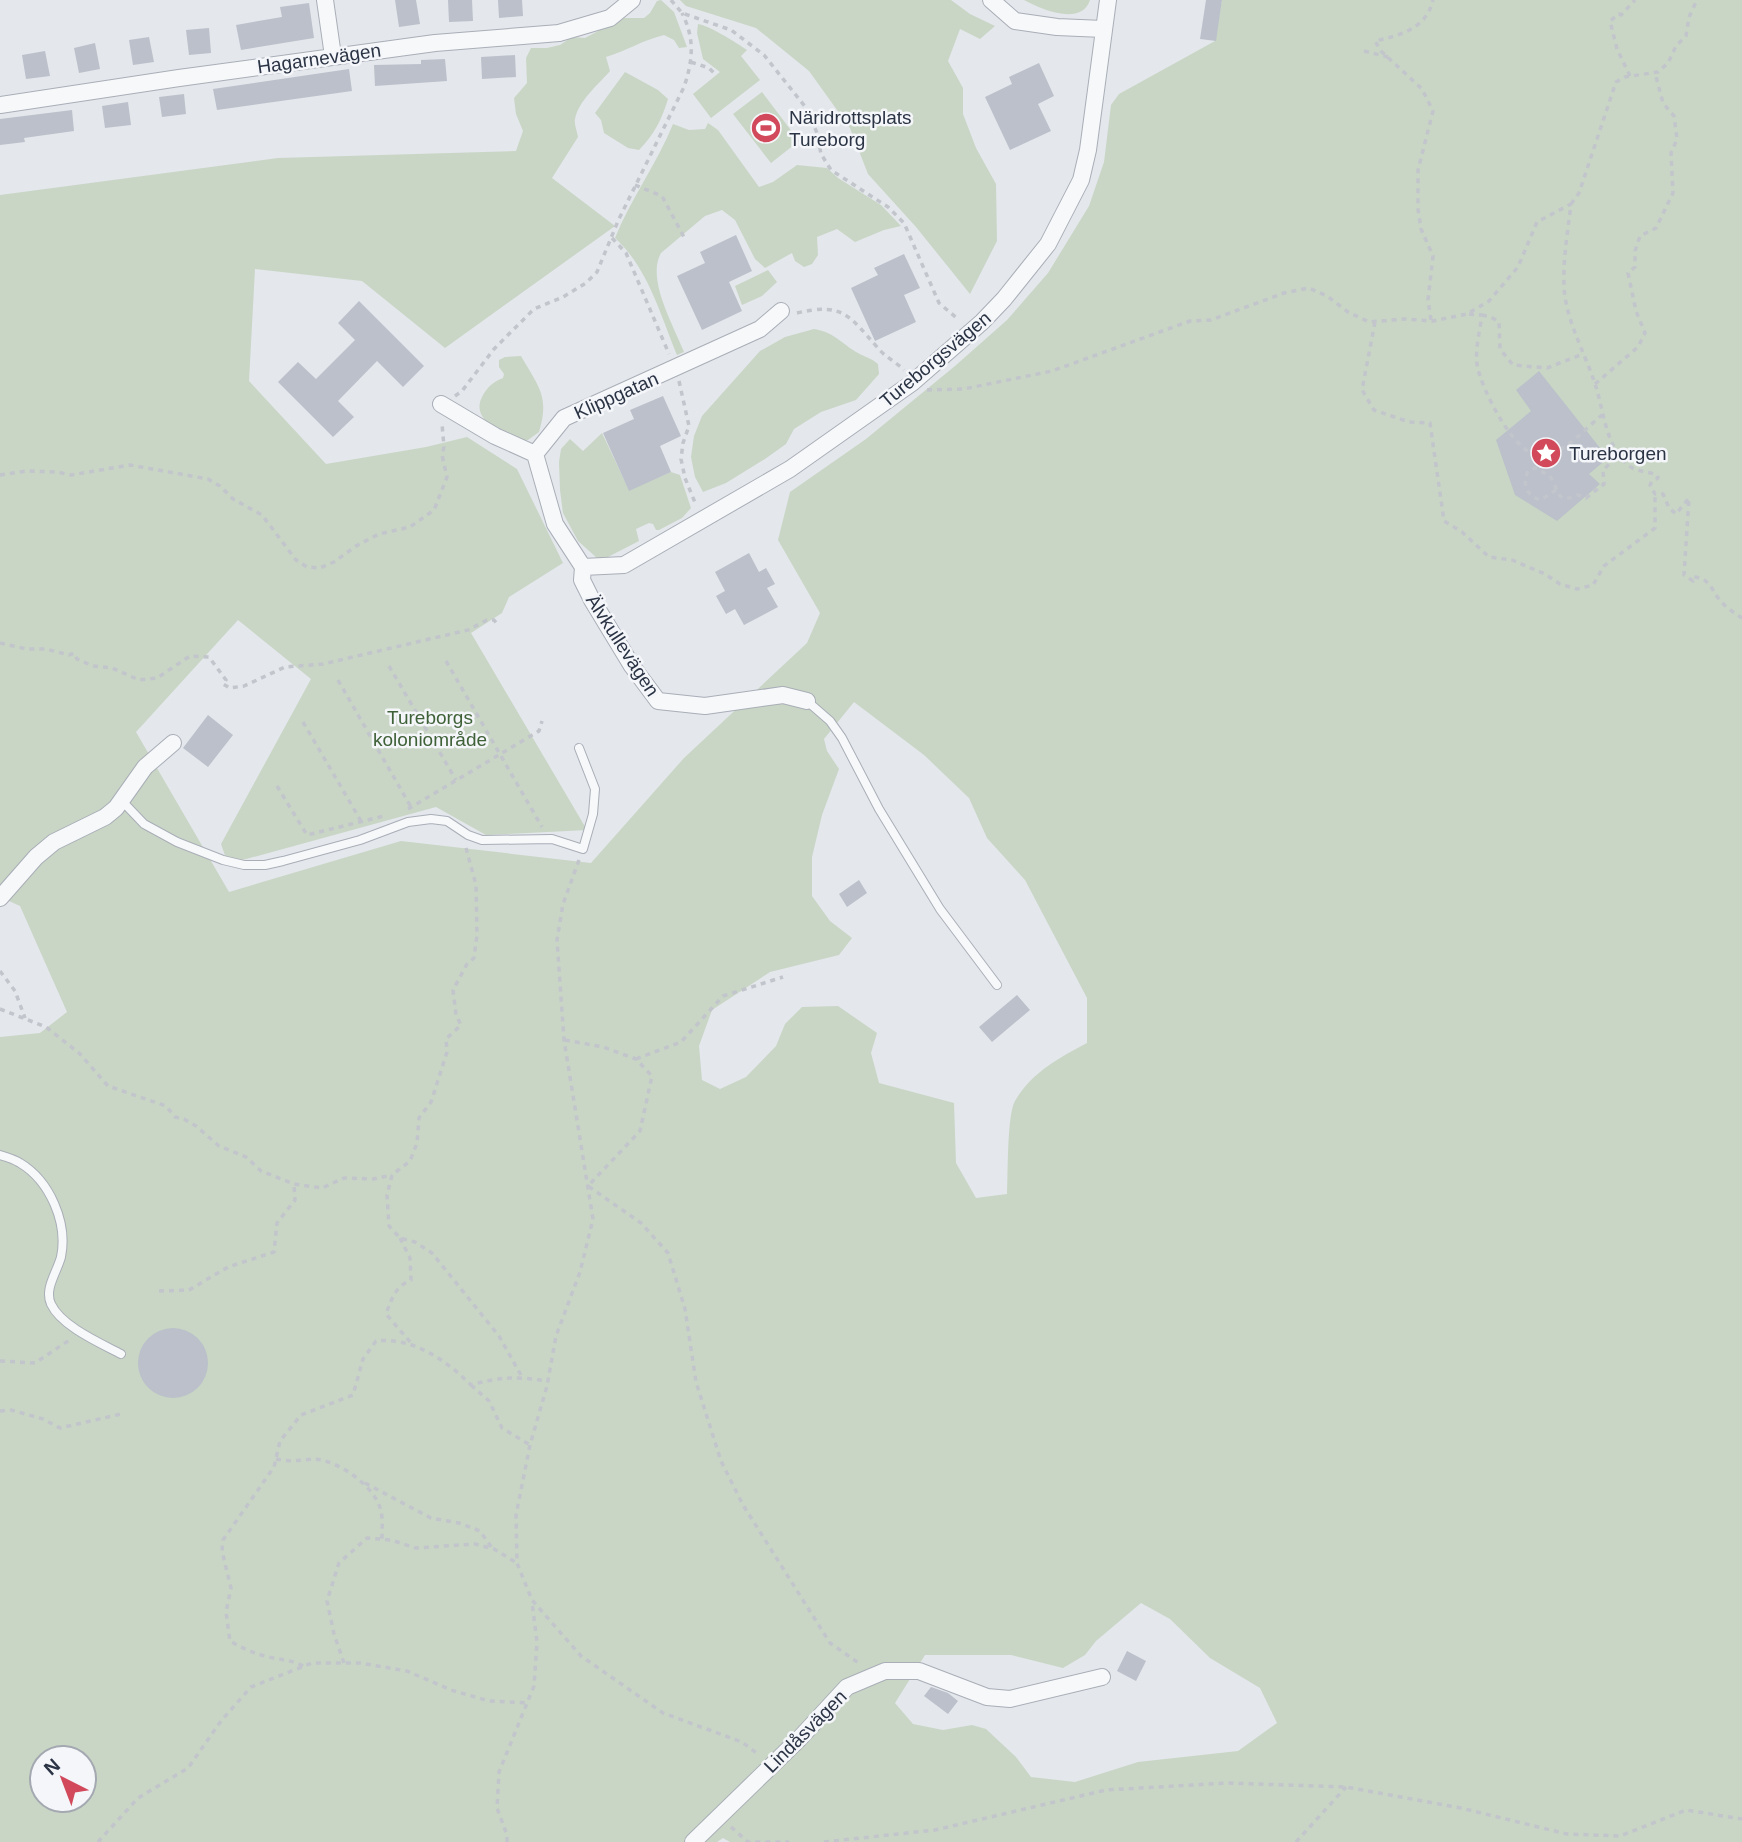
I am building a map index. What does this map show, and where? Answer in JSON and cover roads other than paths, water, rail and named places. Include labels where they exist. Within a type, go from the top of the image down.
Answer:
[{"type":"street","points":[[325,0],[333,57]]},
{"type":"street","name":"Hagarnevägen","points":[[0,105],[435,43],[559,33],[610,18],[632,0]]},
{"type":"street","points":[[991,0],[1015,21],[1057,27],[1103,29]]},
{"type":"street","name":"Tureborgsvägen","points":[[583,567],[624,565],[694,527],[790,469],[982,322],[1004,299],[1048,244],[1081,180],[1088,150],[1108,0]]},
{"type":"street","name":"Klippgatan","points":[[535,454],[564,418],[760,329],[785,313]]},
{"type":"street","points":[[441,404],[495,436],[535,454],[555,524],[583,567]]},
{"type":"street","name":"Älvkullevägen","points":[[583,567],[582,580],[592,600],[632,666],[658,701],[705,706],[783,695],[807,701]]},
{"type":"street","points":[[0,898],[36,857],[54,842],[105,817],[123,802],[145,767],[173,743]]},
{"type":"street","name":"Lindåsvägen","points":[[693,1842],[847,1687],[885,1671],[919,1671],[987,1697],[1010,1699],[1101,1677]]},
{"type":"lane","points":[[807,701],[830,721],[842,738],[879,809],[940,909],[997,985]]},
{"type":"lane","points":[[123,802],[144,824],[177,842],[244,865],[265,865],[283,861],[360,840],[408,822],[432,819],[447,821],[468,835],[482,840],[552,839],[583,849],[593,814],[595,789],[579,748]]},
{"type":"lane","points":[[0,1155],[19,1161],[49,1194],[55,1205],[60,1223],[61,1256],[50,1287],[51,1304],[65,1320],[81,1332],[121,1354]]},
{"type":"place","name":"Näridrottsplats Tureborg","points":[[766,128]]},
{"type":"place","name":"Tureborgen","points":[[1546,453]]},
{"type":"park label","name":"Tureborgs koloniområde","points":[[430,728]]}]
